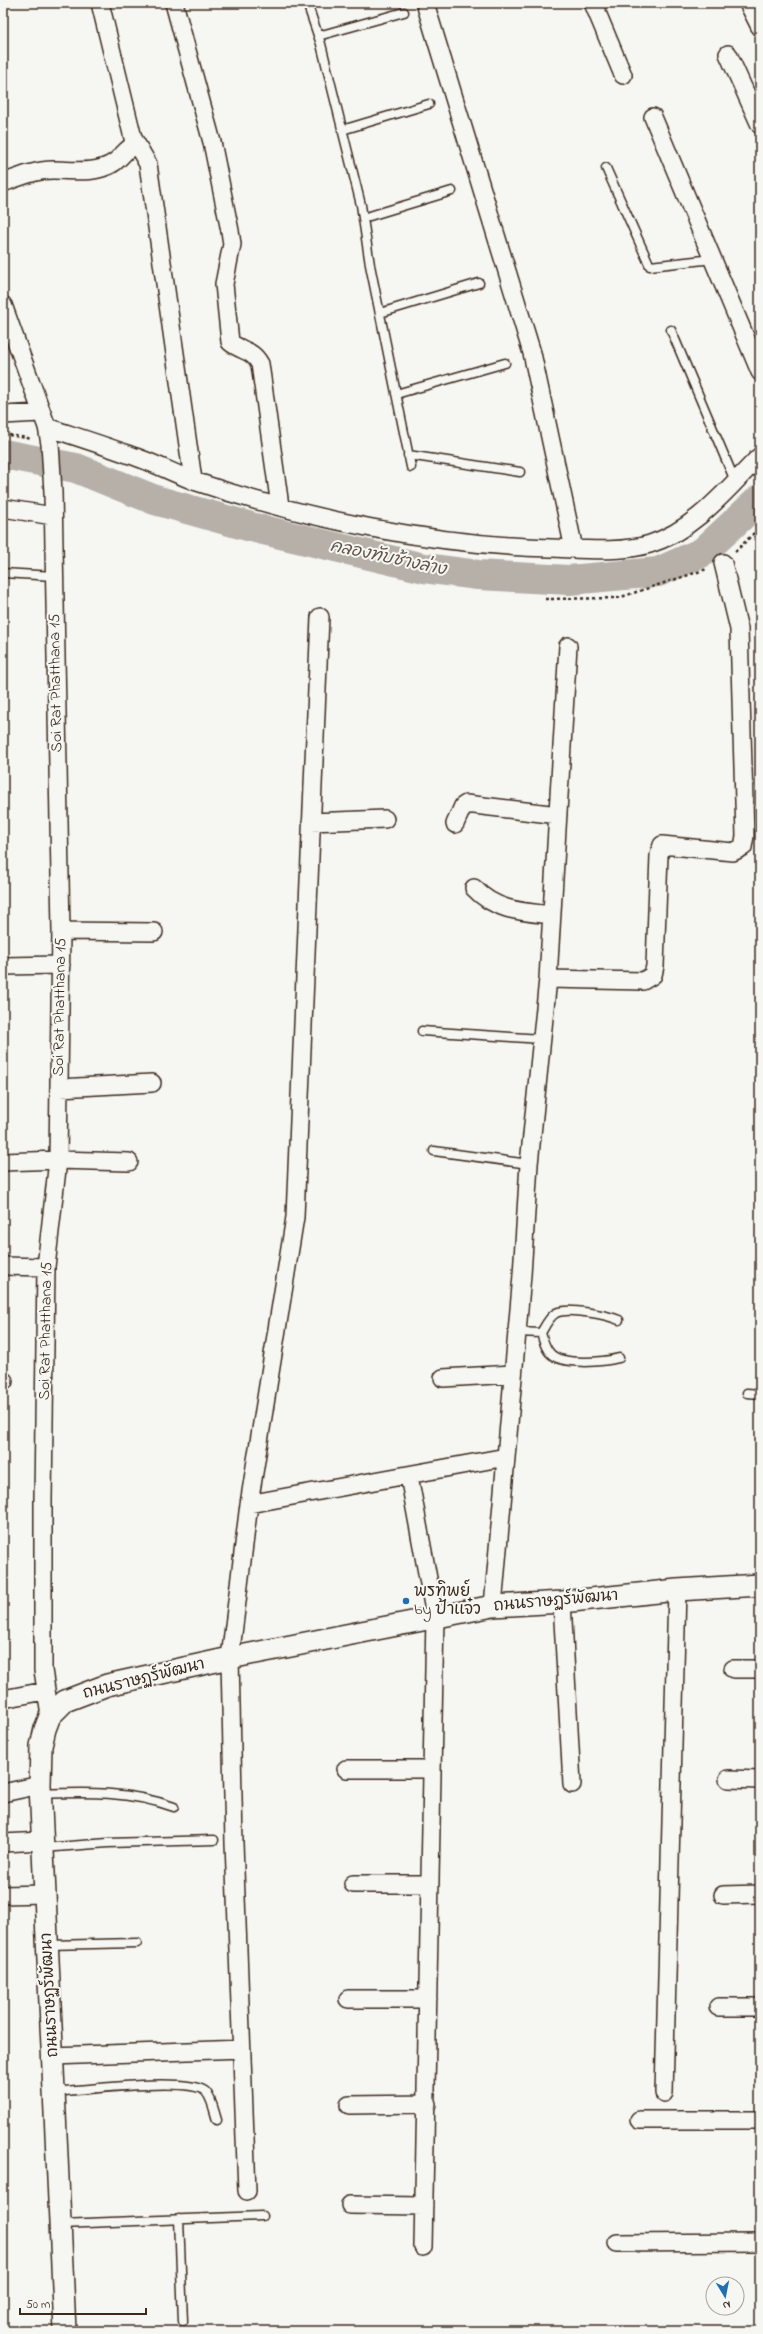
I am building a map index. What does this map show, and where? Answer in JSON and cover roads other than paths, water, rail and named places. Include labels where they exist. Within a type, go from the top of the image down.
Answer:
[{"type":"street","points":[[100,3],[136,144],[144,153],[148,164],[193,480]]},
{"type":"street","points":[[174,3],[212,142],[230,231],[232,244],[224,284],[230,342],[237,348],[255,355],[260,364],[280,506]]},
{"type":"street","points":[[425,3],[532,353],[574,549]]},
{"type":"street","points":[[593,3],[623,75]]},
{"type":"street","points":[[748,3],[760,27]]},
{"type":"street","points":[[728,54],[760,125]]},
{"type":"street","points":[[653,117],[760,372]]},
{"type":"street","points":[[3,183],[30,174],[52,170],[101,169],[116,164],[131,147],[136,144]]},
{"type":"street","name":"Soi Rat Phatthana 15","points":[[3,306],[43,420],[51,450],[61,965],[58,1160],[46,1267],[42,1604],[45,1691],[50,1716]]},
{"type":"street","points":[[3,415],[43,420],[193,480],[280,506],[336,520],[442,540],[527,547],[574,549],[626,548],[650,544],[672,534],[695,520],[760,456]]},
{"type":"street","points":[[3,508],[53,516]]},
{"type":"street","points":[[548,980],[643,981],[653,975],[655,966],[659,855],[662,845],[733,852],[743,847],[745,836],[739,629],[723,563]]},
{"type":"street","points":[[248,2191],[234,1843],[230,1658],[249,1504],[295,1217],[320,617]]},
{"type":"street","points":[[493,1606],[517,1332],[529,1164],[548,980],[568,646]]},
{"type":"street","points":[[455,824],[463,806],[466,804],[558,815]]},
{"type":"street","points":[[311,822],[385,819]]},
{"type":"street","points":[[474,888],[484,899],[498,907],[552,915]]},
{"type":"street","points":[[61,932],[154,932]]},
{"type":"street","points":[[3,966],[61,965]]},
{"type":"street","points":[[59,1088],[152,1083]]},
{"type":"street","points":[[3,1162],[58,1160],[130,1162]]},
{"type":"street","points":[[3,1266],[46,1267]]},
{"type":"street","points":[[443,1378],[513,1374]]},
{"type":"street","points":[[249,1504],[409,1476],[506,1457]]},
{"type":"street","points":[[409,1476],[435,1616],[423,2247]]},
{"type":"street","name":"ถนนราษฏร์พัฒนา","points":[[65,2331],[40,1790],[41,1746],[45,1728],[50,1716],[65,1701],[94,1690],[230,1658],[435,1616],[493,1606],[562,1602],[677,1590],[760,1586]]},
{"type":"street","points":[[664,2093],[677,1590]]},
{"type":"street","points":[[562,1602],[572,1784]]},
{"type":"street","points":[[733,1669],[760,1669]]},
{"type":"street","points":[[3,1699],[45,1691]]},
{"type":"street","points":[[346,1769],[432,1769]]},
{"type":"street","points":[[728,1779],[760,1780]]},
{"type":"street","points":[[3,1793],[40,1790]]},
{"type":"street","points":[[3,1843],[42,1844]]},
{"type":"street","points":[[353,1884],[430,1884]]},
{"type":"street","points":[[3,1895],[44,1894]]},
{"type":"street","points":[[723,1895],[760,1894]]},
{"type":"street","points":[[348,1999],[428,1999]]},
{"type":"street","points":[[718,2007],[760,2007]]},
{"type":"street","points":[[53,2056],[242,2049]]},
{"type":"street","points":[[349,2106],[426,2104]]},
{"type":"street","points":[[638,2120],[760,2120]]},
{"type":"street","points":[[350,2205],[424,2206]]},
{"type":"street","points":[[617,2243],[760,2242]]},
{"type":"lane","points":[[307,3],[318,36],[363,218],[380,313],[411,467]]},
{"type":"lane","points":[[318,36],[404,12]]},
{"type":"lane","points":[[342,130],[429,104]]},
{"type":"lane","points":[[606,168],[650,266],[713,259]]},
{"type":"lane","points":[[363,218],[452,191]]},
{"type":"lane","points":[[380,313],[479,283]]},
{"type":"lane","points":[[672,330],[735,481]]},
{"type":"lane","points":[[396,394],[505,363]]},
{"type":"lane","points":[[408,455],[520,472]]},
{"type":"lane","points":[[3,573],[54,576]]},
{"type":"lane","points":[[422,1031],[542,1039]]},
{"type":"lane","points":[[434,1151],[529,1164]]},
{"type":"lane","points":[[541,1333],[550,1318],[564,1311],[610,1316],[619,1320]]},
{"type":"lane","points":[[517,1332],[541,1333]]},
{"type":"lane","points":[[541,1333],[550,1354],[559,1359],[603,1362],[619,1358]]},
{"type":"lane","points":[[747,1393],[760,1394]]},
{"type":"lane","points":[[40,1790],[102,1792],[134,1796],[174,1807]]},
{"type":"lane","points":[[42,1844],[214,1840]]},
{"type":"lane","points":[[47,1945],[137,1943]]},
{"type":"lane","points":[[54,2092],[190,2085],[206,2091],[216,2120]]},
{"type":"lane","points":[[60,2224],[262,2216]]},
{"type":"lane","points":[[179,2219],[183,2321]]},
{"type":"waterway","name":"คลองทับช้างล่าง","points":[[3,454],[76,468],[155,500],[251,527],[424,568],[478,575],[569,580],[658,572],[703,552],[760,499]]},
{"type":"place","name":"พรทิพย์ by ป้าแจ๋ว","points":[[406,1601]]}]
